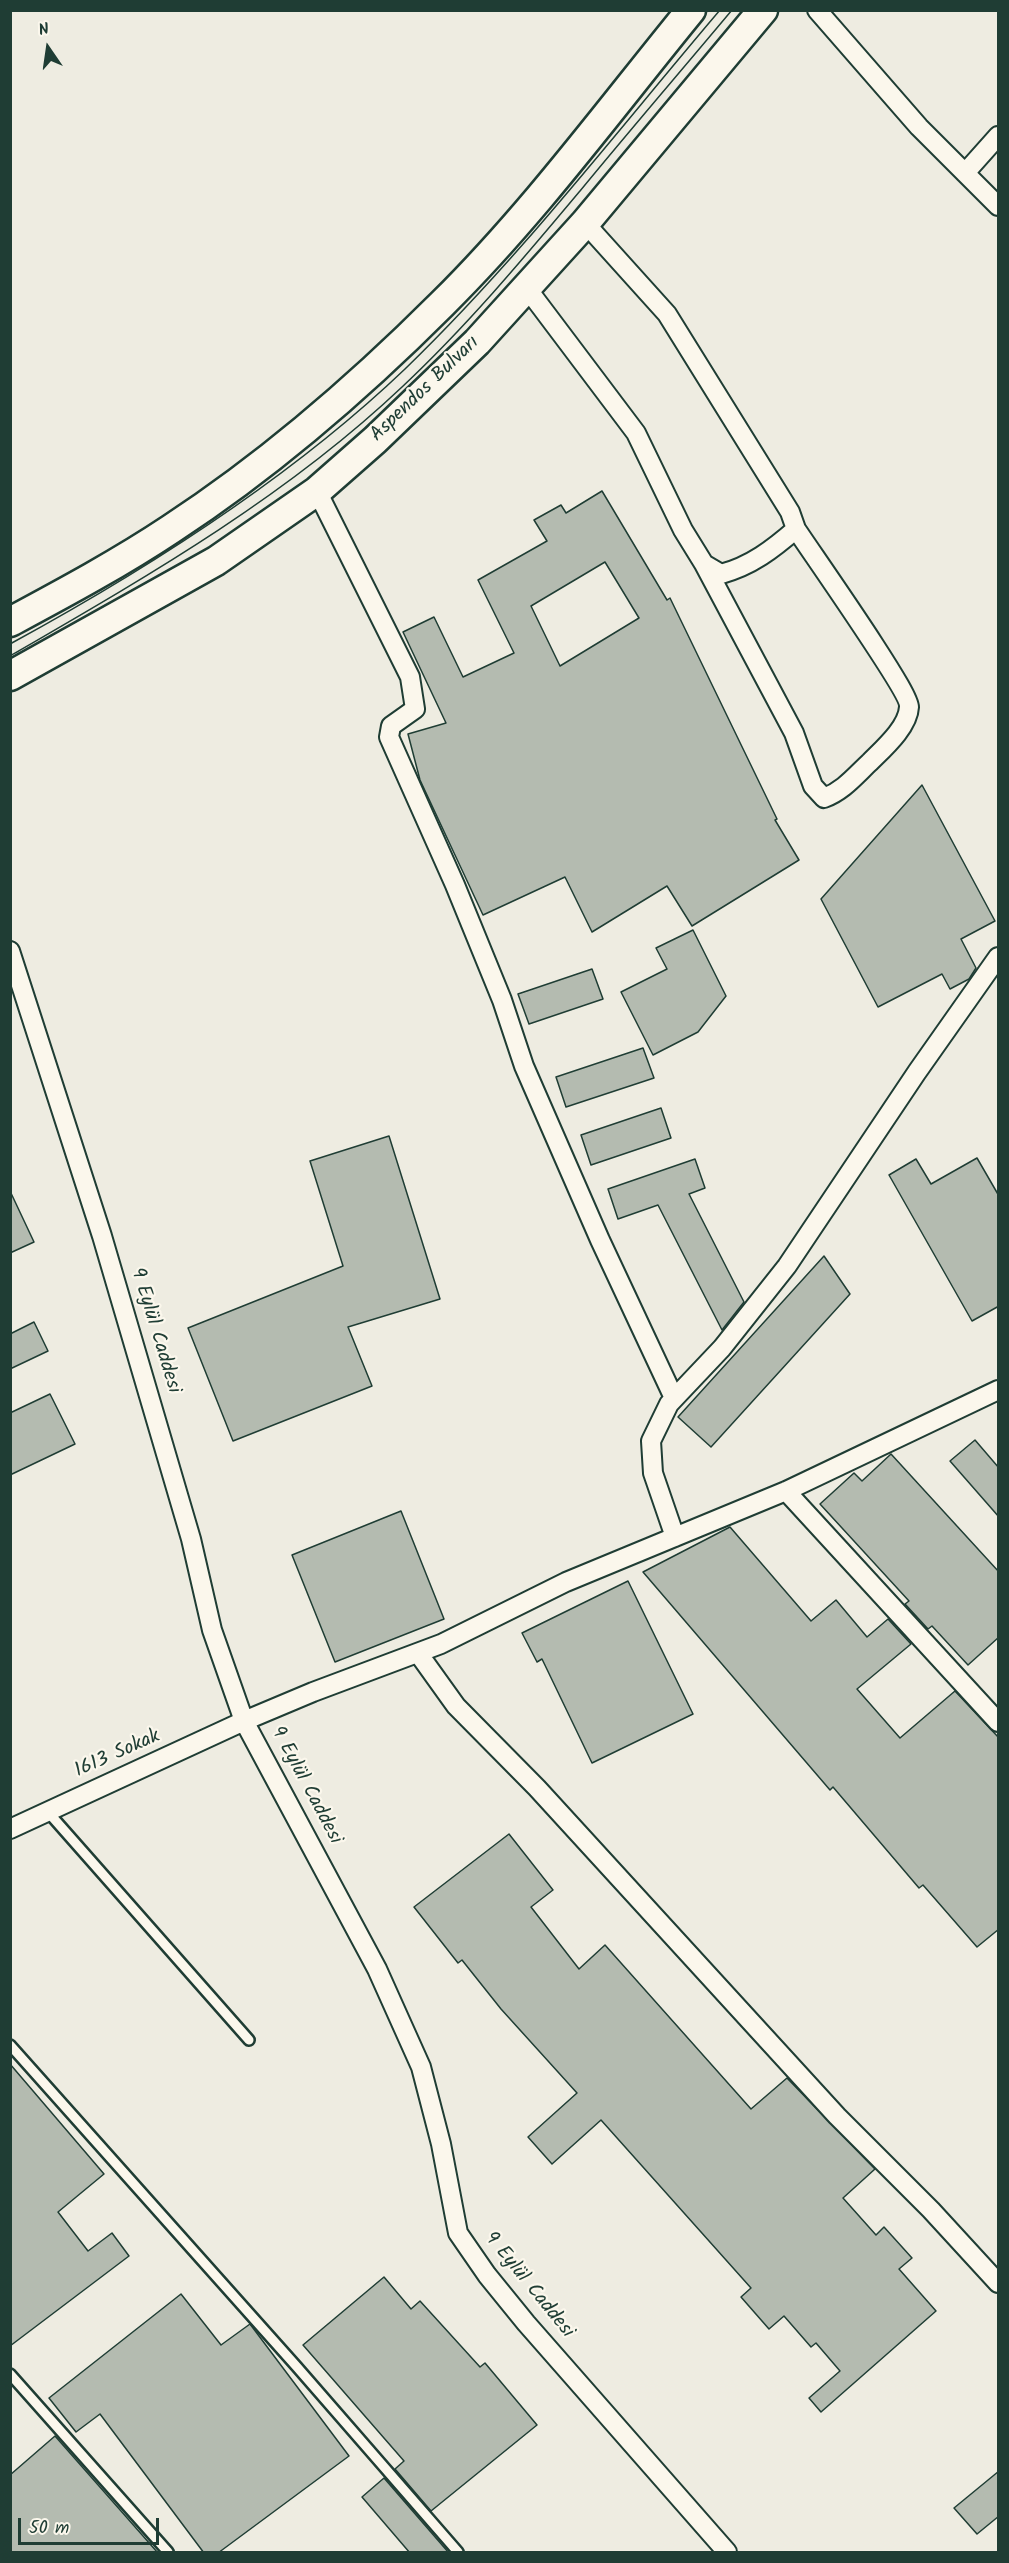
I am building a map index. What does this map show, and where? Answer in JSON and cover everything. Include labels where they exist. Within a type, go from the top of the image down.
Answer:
[{"type":"main road","points":[[10,622],[171,529],[268,460],[366,376],[443,303],[526,213],[691,10]]},
{"type":"main road","name":"Aspendos Bulvarı","points":[[10,676],[216,561],[317,491],[375,440],[453,366],[585,223],[763,10]]},
{"type":"street","points":[[817,10],[919,127],[999,206]]},
{"type":"street","points":[[965,173],[999,136]]},
{"type":"street","points":[[526,287],[636,433],[683,530],[704,564],[794,733],[813,786],[824,798],[837,794],[878,754],[907,719],[909,704],[894,675],[796,529],[790,512],[667,314],[585,223]]},
{"type":"street","points":[[317,491],[410,677],[415,709],[392,726],[389,737],[502,1000],[524,1066],[600,1240],[674,1398]]},
{"type":"street","points":[[704,564],[721,574],[741,569],[775,548],[796,529]]},
{"type":"street","name":"9 Eylül Caddesi","points":[[10,951],[102,1236],[191,1539],[212,1630],[244,1721],[377,1969],[421,2067],[441,2144],[458,2234],[487,2275],[526,2323],[727,2553]]},
{"type":"street","points":[[675,1537],[652,1473],[651,1441],[669,1404],[722,1348],[787,1266],[917,1072],[999,957]]},
{"type":"street","name":"1613 Sokak","points":[[10,1829],[244,1721],[441,1644],[566,1582],[786,1491],[999,1390]]},
{"type":"street","points":[[786,1491],[999,1722]]},
{"type":"street","points":[[418,1653],[456,1706],[537,1788],[837,2115],[999,2283]]},
{"type":"lane","points":[[48,1812],[249,2040]]},
{"type":"lane","points":[[10,2045],[290,2358],[458,2553]]},
{"type":"lane","points":[[10,2374],[168,2553]]},
{"type":"building","points":[[602,491],[667,600],[670,598],[777,819],[775,820],[799,860],[692,926],[667,886],[592,932],[565,877],[483,915],[420,780],[408,734],[446,723],[403,632],[434,617],[463,677],[514,653],[478,580],[547,541],[534,520],[561,505],[566,513]],"holes":[[[605,562],[639,618],[560,666],[531,606]]]},
{"type":"building","points":[[922,785],[995,921],[961,939],[976,968],[969,979],[950,989],[942,974],[878,1007],[821,899]]},
{"type":"building","points":[[693,930],[726,996],[698,1032],[653,1055],[621,992],[667,969],[656,948]]},
{"type":"building","points":[[592,969],[603,999],[529,1024],[518,994]]},
{"type":"building","points":[[643,1048],[654,1078],[566,1107],[556,1077]]},
{"type":"building","points":[[661,1108],[671,1138],[591,1165],[581,1135]]},
{"type":"building","points":[[389,1136],[440,1299],[348,1327],[372,1386],[233,1441],[188,1328],[343,1266],[310,1161]]},
{"type":"building","points":[[977,1158],[999,1196],[999,1306],[972,1321],[889,1175],[916,1159],[931,1184]]},
{"type":"building","points":[[695,1159],[705,1188],[689,1194],[744,1302],[722,1330],[658,1205],[618,1219],[608,1189]]},
{"type":"building","points":[[10,1191],[34,1242],[10,1253]]},
{"type":"building","points":[[824,1256],[850,1294],[711,1447],[678,1417]]},
{"type":"building","points":[[34,1322],[48,1351],[10,1369],[10,1334]]},
{"type":"building","points":[[50,1394],[75,1444],[10,1475],[10,1413]]},
{"type":"building","points":[[975,1440],[999,1468],[999,1517],[950,1461]]},
{"type":"building","points":[[891,1454],[999,1572],[999,1637],[968,1665],[932,1626],[928,1629],[905,1604],[909,1601],[820,1504],[854,1473],[862,1481]]},
{"type":"building","points":[[401,1511],[444,1619],[335,1662],[292,1555]]},
{"type":"building","points":[[730,1527],[811,1621],[836,1600],[867,1637],[888,1619],[911,1644],[857,1689],[900,1738],[955,1691],[999,1738],[999,1929],[977,1947],[923,1885],[919,1888],[833,1787],[830,1790],[643,1572]]},
{"type":"building","points":[[628,1581],[693,1714],[592,1763],[542,1659],[537,1662],[522,1633]]},
{"type":"building","points":[[509,1834],[553,1890],[531,1907],[579,1969],[605,1945],[751,2109],[787,2078],[875,2169],[843,2198],[876,2235],[884,2227],[912,2258],[899,2269],[936,2311],[821,2412],[809,2398],[840,2371],[816,2343],[811,2347],[784,2316],[769,2329],[741,2297],[751,2288],[601,2120],[552,2164],[528,2137],[577,2093],[501,2009],[462,1960],[458,1963],[414,1907]]},
{"type":"building","points":[[10,2064],[104,2174],[58,2212],[88,2251],[112,2233],[129,2256],[10,2346]]},
{"type":"building","points":[[384,2277],[411,2309],[420,2301],[480,2367],[485,2363],[537,2425],[431,2511],[395,2469],[404,2461],[303,2345]]},
{"type":"building","points":[[181,2294],[221,2345],[250,2324],[349,2456],[218,2553],[204,2553],[100,2414],[76,2432],[49,2398]]},
{"type":"building","points":[[55,2436],[158,2553],[10,2553],[10,2475]]},
{"type":"building","points":[[999,2471],[999,2516],[977,2534],[954,2508]]},
{"type":"building","points":[[384,2478],[449,2553],[410,2553],[362,2497]]},
{"type":"tram line","points":[[10,644],[113,585],[216,519],[267,484],[361,409],[405,369],[488,284],[567,194],[720,10]]},
{"type":"tram line","points":[[10,656],[113,596],[214,533],[311,464],[358,427],[426,364],[494,292],[732,10]]}]
